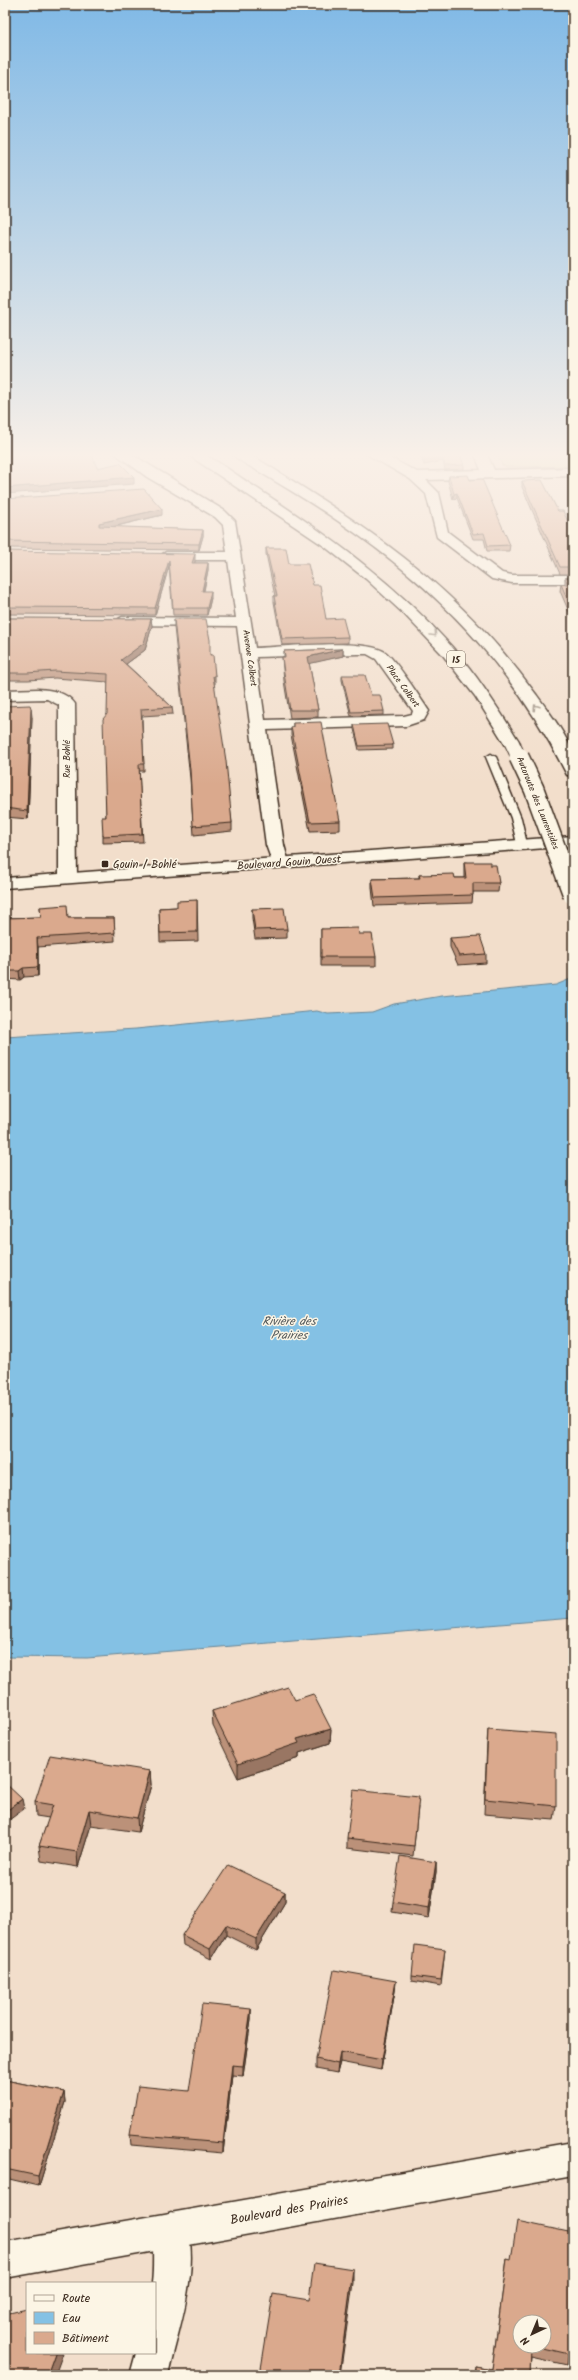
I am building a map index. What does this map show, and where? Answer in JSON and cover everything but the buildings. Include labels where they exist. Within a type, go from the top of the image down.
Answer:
[{"type":"main road","name":"Avenue Colbert","points":[[235,563],[275,845],[280,862]]},
{"type":"main road","name":"Autoroute des Laurentides","points":[[358,563],[397,597],[432,631],[463,667],[493,710],[512,742],[534,789],[573,895]]},
{"type":"main road","points":[[404,563],[429,583],[466,620],[509,670],[556,740],[573,771]]},
{"type":"main road","points":[[480,563],[497,576],[512,579],[573,579]]},
{"type":"main road","points":[[106,621],[244,622]]},
{"type":"main road","name":"Place Colbert","points":[[248,653],[358,649],[374,651],[381,656],[421,711],[418,717],[406,721],[259,725]]},
{"type":"main road","name":"Rue Bohlé","points":[[5,695],[48,696],[60,699],[67,704],[68,878]]},
{"type":"main road","name":"Boulevard Gouin Ouest","points":[[5,883],[573,841]]},
{"type":"main road","name":"Boulevard des Prairies","points":[[5,2260],[573,2159]]},
{"type":"main road","points":[[156,2344],[174,2251],[171,2230]]},
{"type":"main road","points":[[150,2375],[154,2354]]},
{"type":"lane","points":[[491,758],[516,818],[522,844]]},
{"type":"water","name":"Rivière des Prairies","points":[[573,978],[573,1618],[87,1658],[5,1657],[5,1037],[136,1029],[317,1011],[328,1014],[372,1012],[394,1004],[442,996],[556,985]]},
{"type":"place","name":"Gouin / Bohlé","points":[[105,864]]}]
